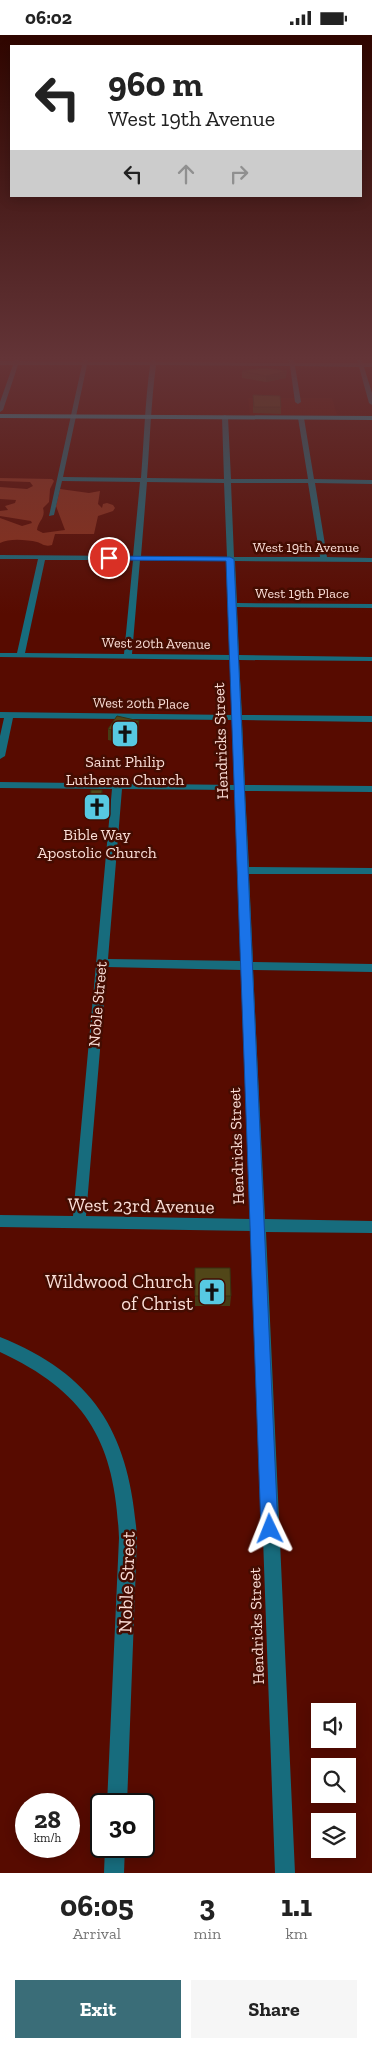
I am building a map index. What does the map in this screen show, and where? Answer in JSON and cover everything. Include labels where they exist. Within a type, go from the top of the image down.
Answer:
[{"type":"street","points":[[51,515],[67,443]]},
{"type":"street","points":[[128,657],[146,443]]},
{"type":"street","name":"Hendricks Street","points":[[226,443],[233,658],[284,1873]]},
{"type":"street","points":[[305,443],[324,559]]},
{"type":"street","points":[[60,479],[372,481]]},
{"type":"street","name":"West 19th Avenue","points":[[0,557],[372,560]]},
{"type":"street","points":[[20,656],[42,557]]},
{"type":"street","name":"West 19th Place","points":[[232,605],[372,606]]},
{"type":"street","name":"West 20th Avenue","points":[[0,655],[372,659]]},
{"type":"street","points":[[0,756],[4,716]]},
{"type":"street","name":"West 20th Place","points":[[4,716],[372,719]]},
{"type":"street","points":[[0,785],[372,789]]},
{"type":"street","name":"Noble Street","points":[[79,1222],[117,786]]},
{"type":"street","points":[[242,870],[372,871]]},
{"type":"street","points":[[101,963],[372,968]]},
{"type":"street","name":"West 23rd Avenue","points":[[0,1221],[372,1227]]},
{"type":"street","name":"Noble Street","points":[[0,1343],[35,1360],[63,1378],[76,1391],[99,1421],[116,1459],[126,1496],[128,1538],[117,1793]]},
{"type":"street","points":[[114,1873],[115,1858]]},
{"type":"shaded area","points":[[0,478],[52,479],[54,481],[50,489],[49,502],[43,508],[43,517],[37,530],[43,533],[65,530],[56,506],[60,489],[89,493],[100,491],[98,504],[102,508],[103,504],[107,503],[115,508],[113,511],[98,516],[94,534],[55,534],[50,546],[24,540],[9,540],[0,543],[0,518],[22,526],[32,523],[31,521],[0,516],[0,511],[8,510],[5,506],[15,503],[16,500],[0,499],[0,487],[27,489],[33,486],[30,482],[0,481]]},
{"type":"building","points":[[117,716],[139,721],[134,728],[126,726],[121,732],[108,729]]},
{"type":"building","points":[[91,790],[102,790],[101,802],[90,802]]},
{"type":"building","name":"Wildwood Church of Christ","points":[[195,1268],[230,1268],[231,1296],[195,1296]]},
{"type":"place","name":"Saint Philip Lutheran Church","points":[[125,734]]},
{"type":"place","name":"Bible Way Apostolic Church","points":[[97,807]]},
{"type":"place","name":"Wildwood Church of Christ","points":[[212,1292]]},
{"type":"route","points":[[109,558],[230,559],[270,1529]]}]
